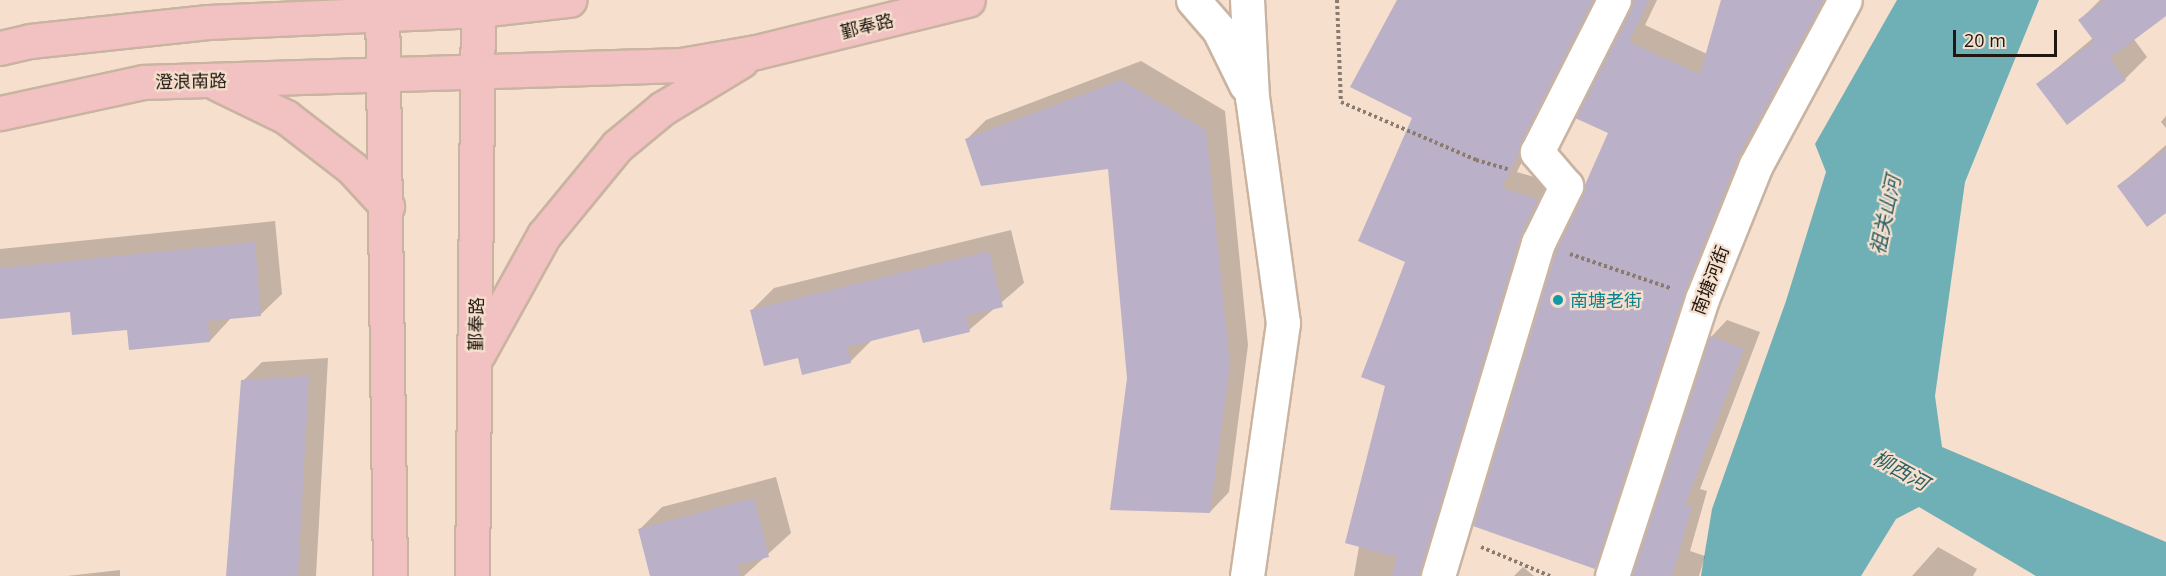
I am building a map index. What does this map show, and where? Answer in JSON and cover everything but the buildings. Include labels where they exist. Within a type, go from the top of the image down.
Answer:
[{"type":"main road","points":[[208,22],[236,0]]},
{"type":"main road","points":[[0,48],[30,41],[208,22],[384,7],[569,0]]},
{"type":"main road","name":"鄞奉路","points":[[386,77],[681,65],[756,52],[968,0]]},
{"type":"main road","name":"鄞奉路","points":[[472,576],[479,5]]},
{"type":"main road","points":[[384,7],[390,576]]},
{"type":"main road","points":[[476,358],[544,235],[616,146],[663,108],[756,52]]},
{"type":"main road","name":"澄浪南路","points":[[0,113],[143,82],[386,77]]},
{"type":"main road","points":[[211,81],[286,117],[352,168],[387,206]]},
{"type":"street","points":[[1193,0],[1219,30],[1252,98]]},
{"type":"street","points":[[1247,0],[1252,98],[1283,323],[1247,576]]},
{"type":"street","points":[[1437,576],[1538,243],[1566,186],[1537,152],[1614,0]]},
{"type":"street","name":"南塘河街","points":[[1612,576],[1702,299],[1756,165],[1845,0]]},
{"type":"path","points":[[1337,0],[1341,102],[1476,160],[1510,170]]},
{"type":"path","points":[[1538,243],[1702,299]]},
{"type":"path","points":[[1448,534],[1550,576]]},
{"type":"water","points":[[1897,0],[2039,0],[1965,182],[1935,396],[1942,447],[2166,542],[2166,576],[2036,576],[1919,507],[1896,519],[1861,576],[1701,576],[1712,509],[1786,301],[1826,172],[1815,144]]},
{"type":"place","name":"南塘老街","points":[[1558,300]]},
{"type":"water label","name":"祖关山河","points":[[1885,215]]},
{"type":"water label","name":"柳西河","points":[[1901,470]]}]
